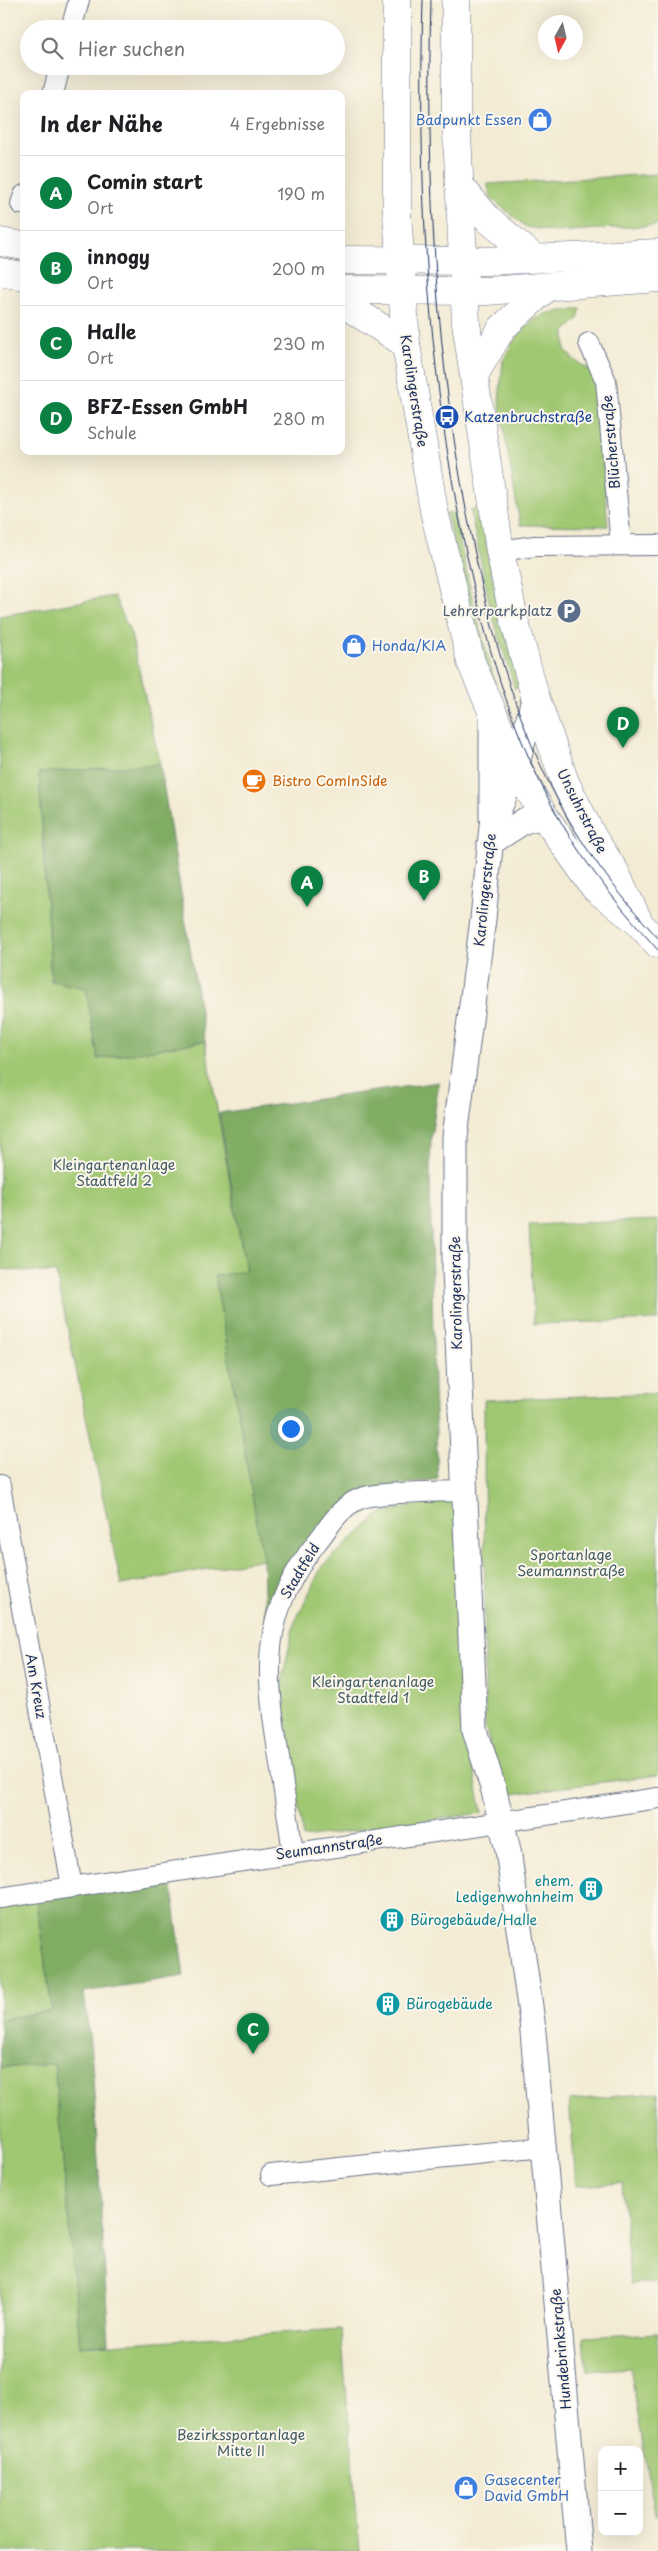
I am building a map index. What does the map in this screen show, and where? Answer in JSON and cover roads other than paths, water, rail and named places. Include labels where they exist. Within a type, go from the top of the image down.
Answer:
[{"type":"main road","name":"Karolingerstraße","points":[[398,0],[397,203],[406,344],[432,501],[471,662],[516,768]]},
{"type":"main road","points":[[456,0],[456,112],[464,291],[474,375],[500,551],[514,619],[535,696]]},
{"type":"main road","points":[[459,185],[488,219],[534,258]]},
{"type":"main road","points":[[0,242],[20,245]]},
{"type":"main road","points":[[345,260],[462,261],[658,253]]},
{"type":"main road","points":[[0,273],[20,276]]},
{"type":"main road","points":[[345,290],[464,291],[546,288],[658,278]]},
{"type":"main road","points":[[474,375],[502,328],[546,288]]},
{"type":"main road","points":[[345,305],[406,344]]},
{"type":"main road","name":"Unsuhrstraße","points":[[535,696],[569,790],[592,836],[615,872],[638,922]]},
{"type":"main road","name":"Unsuhrstraße","points":[[516,768],[544,816],[595,888],[638,922],[658,944]]},
{"type":"street","points":[[73,20],[79,0]]},
{"type":"street","points":[[54,90],[58,75]]},
{"type":"street","name":"Blücherstraße","points":[[589,342],[606,381],[620,545]]},
{"type":"street","points":[[500,551],[535,546],[658,546]]},
{"type":"street","name":"Karolingerstraße","points":[[502,1822],[475,1730],[455,1270],[455,1146],[484,919],[491,834],[516,768],[535,696]]},
{"type":"street","points":[[492,714],[491,834],[524,821],[544,816]]},
{"type":"street","name":"Am Kreuz","points":[[0,1486],[72,1886]]},
{"type":"street","name":"Stadtfeld","points":[[293,1852],[268,1683],[270,1650],[276,1619],[292,1578],[307,1554],[342,1511],[360,1498],[464,1490]]},
{"type":"street","name":"Seumannstraße","points":[[0,1898],[658,1798]]},
{"type":"street","name":"Hundebrinkstraße","points":[[502,1822],[532,2021],[578,2551]]},
{"type":"street","points":[[271,2175],[544,2147]]},
{"type":"tram line","points":[[423,0],[422,135],[427,270],[433,337],[440,404],[450,470],[478,602],[495,666],[517,729],[555,812],[595,874],[658,950]]},
{"type":"tram line","points":[[431,0],[430,137],[432,205],[442,341],[460,477],[487,607],[514,699],[538,760],[552,789],[574,829],[600,867],[658,938]]},
{"type":"place","name":"Badpunkt Essen","points":[[540,120]]},
{"type":"place","name":"Katzenbruchstraße","points":[[447,417]]},
{"type":"place","name":"Lehrerparkplatz","points":[[569,611]]},
{"type":"place","name":"Honda/KIA","points":[[354,646]]},
{"type":"place","name":"BFZ-Essen GmbH","points":[[623,748]]},
{"type":"place","name":"Bistro ComInSide","points":[[254,781]]},
{"type":"place","name":"innogy","points":[[424,901]]},
{"type":"place","name":"Comin start","points":[[307,907]]},
{"type":"place","name":"ehem. Ledigenwohnheim","points":[[591,1889]]},
{"type":"place","name":"Bürogebäude/Halle","points":[[392,1920]]},
{"type":"place","name":"Bürogebäude","points":[[388,2004]]},
{"type":"place","name":"Halle","points":[[253,2054]]},
{"type":"place","name":"Gasecenter David GmbH","points":[[466,2488]]},
{"type":"park label","name":"Kleingartenanlage Stadtfeld 2","points":[[114,1174]]},
{"type":"park label","name":"Sportanlage Seumannstraße","points":[[571,1564]]},
{"type":"park label","name":"Kleingartenanlage Stadtfeld 1","points":[[373,1690]]},
{"type":"park label","name":"Bezirkssportanlage Mitte II","points":[[241,2444]]}]
